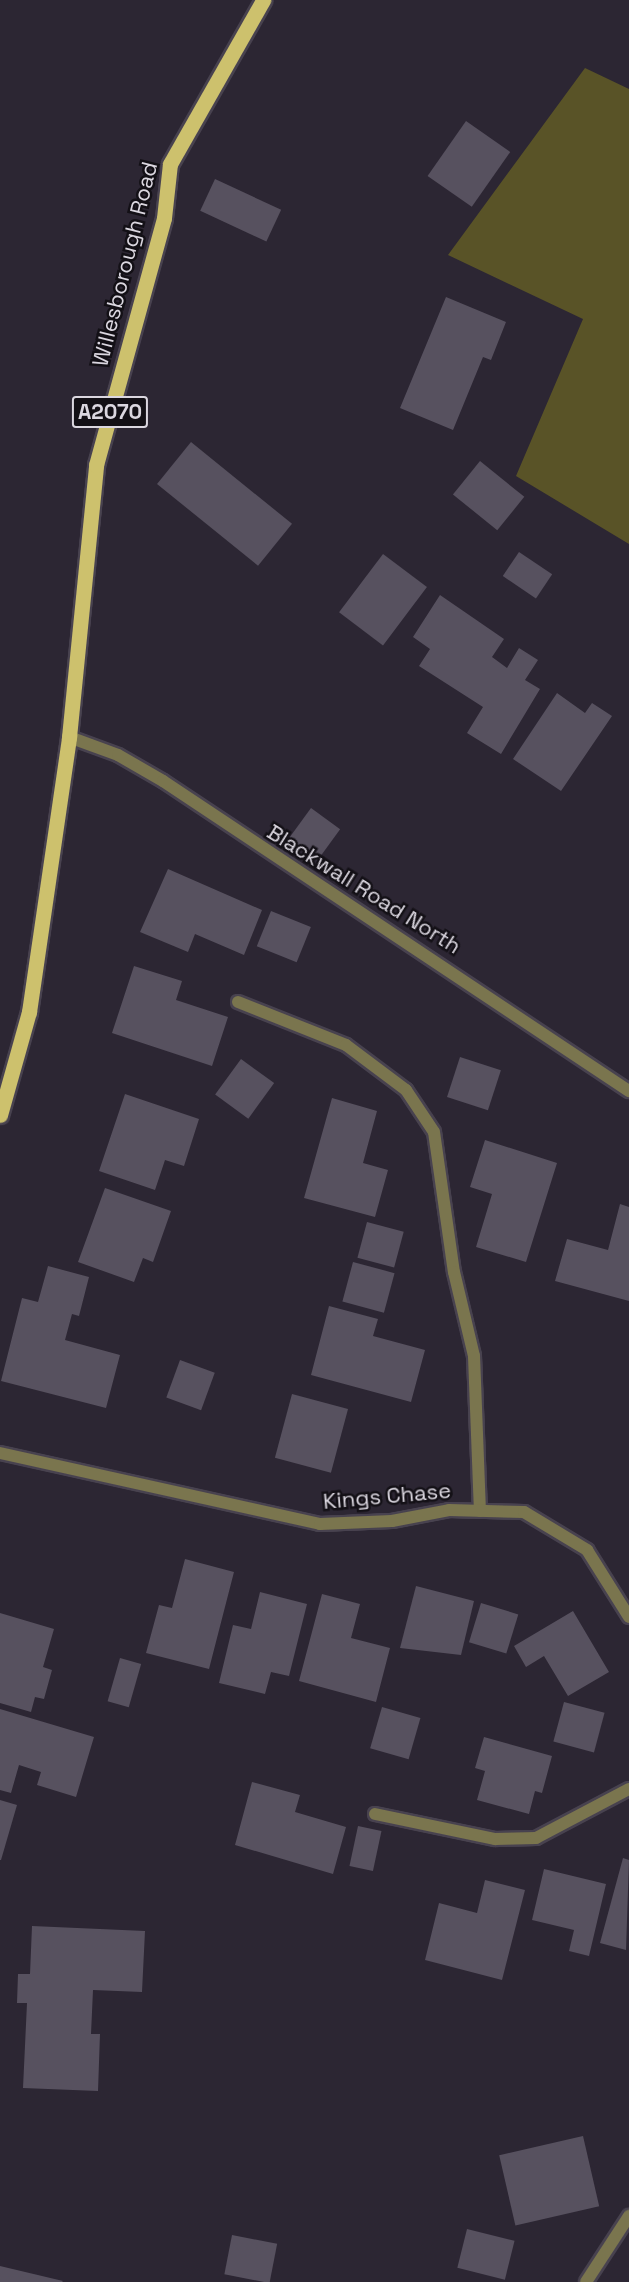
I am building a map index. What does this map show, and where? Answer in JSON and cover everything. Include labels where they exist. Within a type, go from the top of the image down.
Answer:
[{"type":"main road","name":"Willesborough Road","points":[[69,737],[96,465],[164,218],[170,164],[263,0]]},
{"type":"main road","name":"A2070","points":[[0,1115],[28,1012],[69,737]]},
{"type":"street","name":"Blackwall Road North","points":[[69,737],[118,755],[162,781],[629,1091]]},
{"type":"street","points":[[238,1002],[346,1045],[406,1090],[434,1132],[454,1272],[474,1356],[480,1511]]},
{"type":"street","name":"Kings Chase","points":[[0,1452],[320,1524],[480,1511],[524,1512],[587,1550],[629,1617]]},
{"type":"street","points":[[375,1814],[495,1839],[536,1838],[629,1789]]},
{"type":"street","points":[[586,2282],[629,2216]]},
{"type":"shaded area","points":[[585,68],[629,89],[629,544],[516,476],[583,319],[448,255]]},
{"type":"building","points":[[466,121],[510,152],[472,207],[428,176]]},
{"type":"building","points":[[215,179],[281,210],[266,242],[200,211]]},
{"type":"building","points":[[446,297],[506,322],[491,360],[483,357],[453,430],[400,408]]},
{"type":"building","points":[[191,442],[292,524],[258,566],[157,484]]},
{"type":"building","points":[[480,461],[524,497],[497,530],[453,494]]},
{"type":"building","points":[[519,552],[552,574],[536,598],[503,576]]},
{"type":"building","points":[[383,554],[427,587],[383,645],[339,612]]},
{"type":"building","points":[[440,595],[504,639],[492,657],[507,668],[519,648],[538,660],[525,680],[540,689],[501,754],[467,733],[483,707],[419,666],[430,649],[413,637]]},
{"type":"building","points":[[557,693],[585,713],[592,703],[612,716],[561,791],[513,759]]},
{"type":"building","points":[[311,808],[340,829],[317,861],[288,840]]},
{"type":"building","points":[[168,869],[262,910],[244,955],[195,934],[188,952],[140,932]]},
{"type":"building","points":[[271,911],[311,927],[297,962],[257,946]]},
{"type":"building","points":[[134,966],[182,981],[176,1000],[228,1017],[212,1066],[112,1033]]},
{"type":"building","points":[[460,1057],[501,1070],[488,1110],[447,1097]]},
{"type":"building","points":[[241,1059],[274,1083],[248,1119],[215,1095]]},
{"type":"building","points":[[125,1094],[199,1119],[184,1166],[165,1160],[155,1190],[99,1171]]},
{"type":"building","points":[[332,1098],[377,1111],[363,1163],[388,1170],[375,1217],[304,1198]]},
{"type":"building","points":[[485,1140],[557,1163],[526,1262],[476,1247],[492,1194],[470,1187]]},
{"type":"building","points":[[105,1188],[171,1211],[153,1262],[143,1258],[134,1282],[78,1262]]},
{"type":"building","points":[[620,1204],[629,1207],[629,1301],[555,1281],[567,1239],[608,1250]]},
{"type":"building","points":[[367,1222],[404,1232],[394,1268],[357,1258]]},
{"type":"building","points":[[353,1262],[395,1273],[384,1313],[342,1302]]},
{"type":"building","points":[[48,1266],[89,1277],[79,1316],[72,1314],[65,1340],[120,1355],[106,1408],[1,1381],[22,1298],[38,1302]]},
{"type":"building","points":[[329,1306],[378,1319],[373,1336],[425,1350],[411,1402],[311,1375]]},
{"type":"building","points":[[180,1360],[215,1373],[201,1410],[166,1398]]},
{"type":"building","points":[[292,1394],[348,1409],[331,1473],[275,1458]]},
{"type":"building","points":[[185,1559],[234,1572],[209,1669],[146,1653],[159,1605],[172,1608]]},
{"type":"building","points":[[416,1586],[474,1601],[461,1655],[400,1648]]},
{"type":"building","points":[[260,1592],[307,1604],[289,1676],[271,1672],[265,1694],[219,1683],[233,1625],[251,1629]]},
{"type":"building","points":[[322,1594],[360,1604],[351,1638],[390,1648],[376,1702],[299,1681]]},
{"type":"building","points":[[481,1603],[518,1614],[506,1654],[469,1642]]},
{"type":"building","points":[[573,1611],[609,1672],[568,1696],[544,1656],[526,1667],[514,1646]]},
{"type":"building","points":[[0,1613],[54,1629],[43,1667],[52,1670],[44,1699],[35,1697],[31,1712],[0,1703]]},
{"type":"building","points":[[120,1658],[141,1664],[129,1707],[108,1701]]},
{"type":"building","points":[[564,1702],[605,1713],[594,1752],[553,1742]]},
{"type":"building","points":[[382,1707],[420,1718],[409,1759],[370,1748]]},
{"type":"building","points":[[0,1709],[94,1737],[76,1797],[37,1785],[41,1772],[19,1765],[11,1793],[0,1790]]},
{"type":"building","points":[[484,1737],[552,1756],[542,1793],[535,1791],[529,1814],[477,1800],[485,1771],[475,1768]]},
{"type":"building","points":[[252,1782],[300,1795],[295,1812],[346,1827],[333,1874],[235,1845]]},
{"type":"building","points":[[0,1800],[17,1805],[1,1860],[0,1860]]},
{"type":"building","points":[[358,1826],[381,1831],[373,1871],[349,1866]]},
{"type":"building","points":[[623,1858],[629,1860],[626,1950],[600,1943]]},
{"type":"building","points":[[544,1869],[606,1884],[589,1956],[569,1951],[574,1930],[532,1920]]},
{"type":"building","points":[[485,1880],[525,1890],[502,1980],[425,1960],[439,1903],[477,1913]]},
{"type":"building","points":[[32,1926],[145,1931],[142,1992],[93,1990],[91,2034],[100,2034],[98,2091],[23,2088],[27,2003],[17,2003],[18,1974],[30,1974]]},
{"type":"building","points":[[583,2136],[599,2206],[515,2226],[499,2155]]},
{"type":"building","points":[[467,2229],[515,2241],[505,2280],[457,2268]]},
{"type":"building","points":[[232,2235],[277,2244],[270,2282],[224,2274]]},
{"type":"building","points":[[0,2266],[63,2281],[0,2282]]}]
